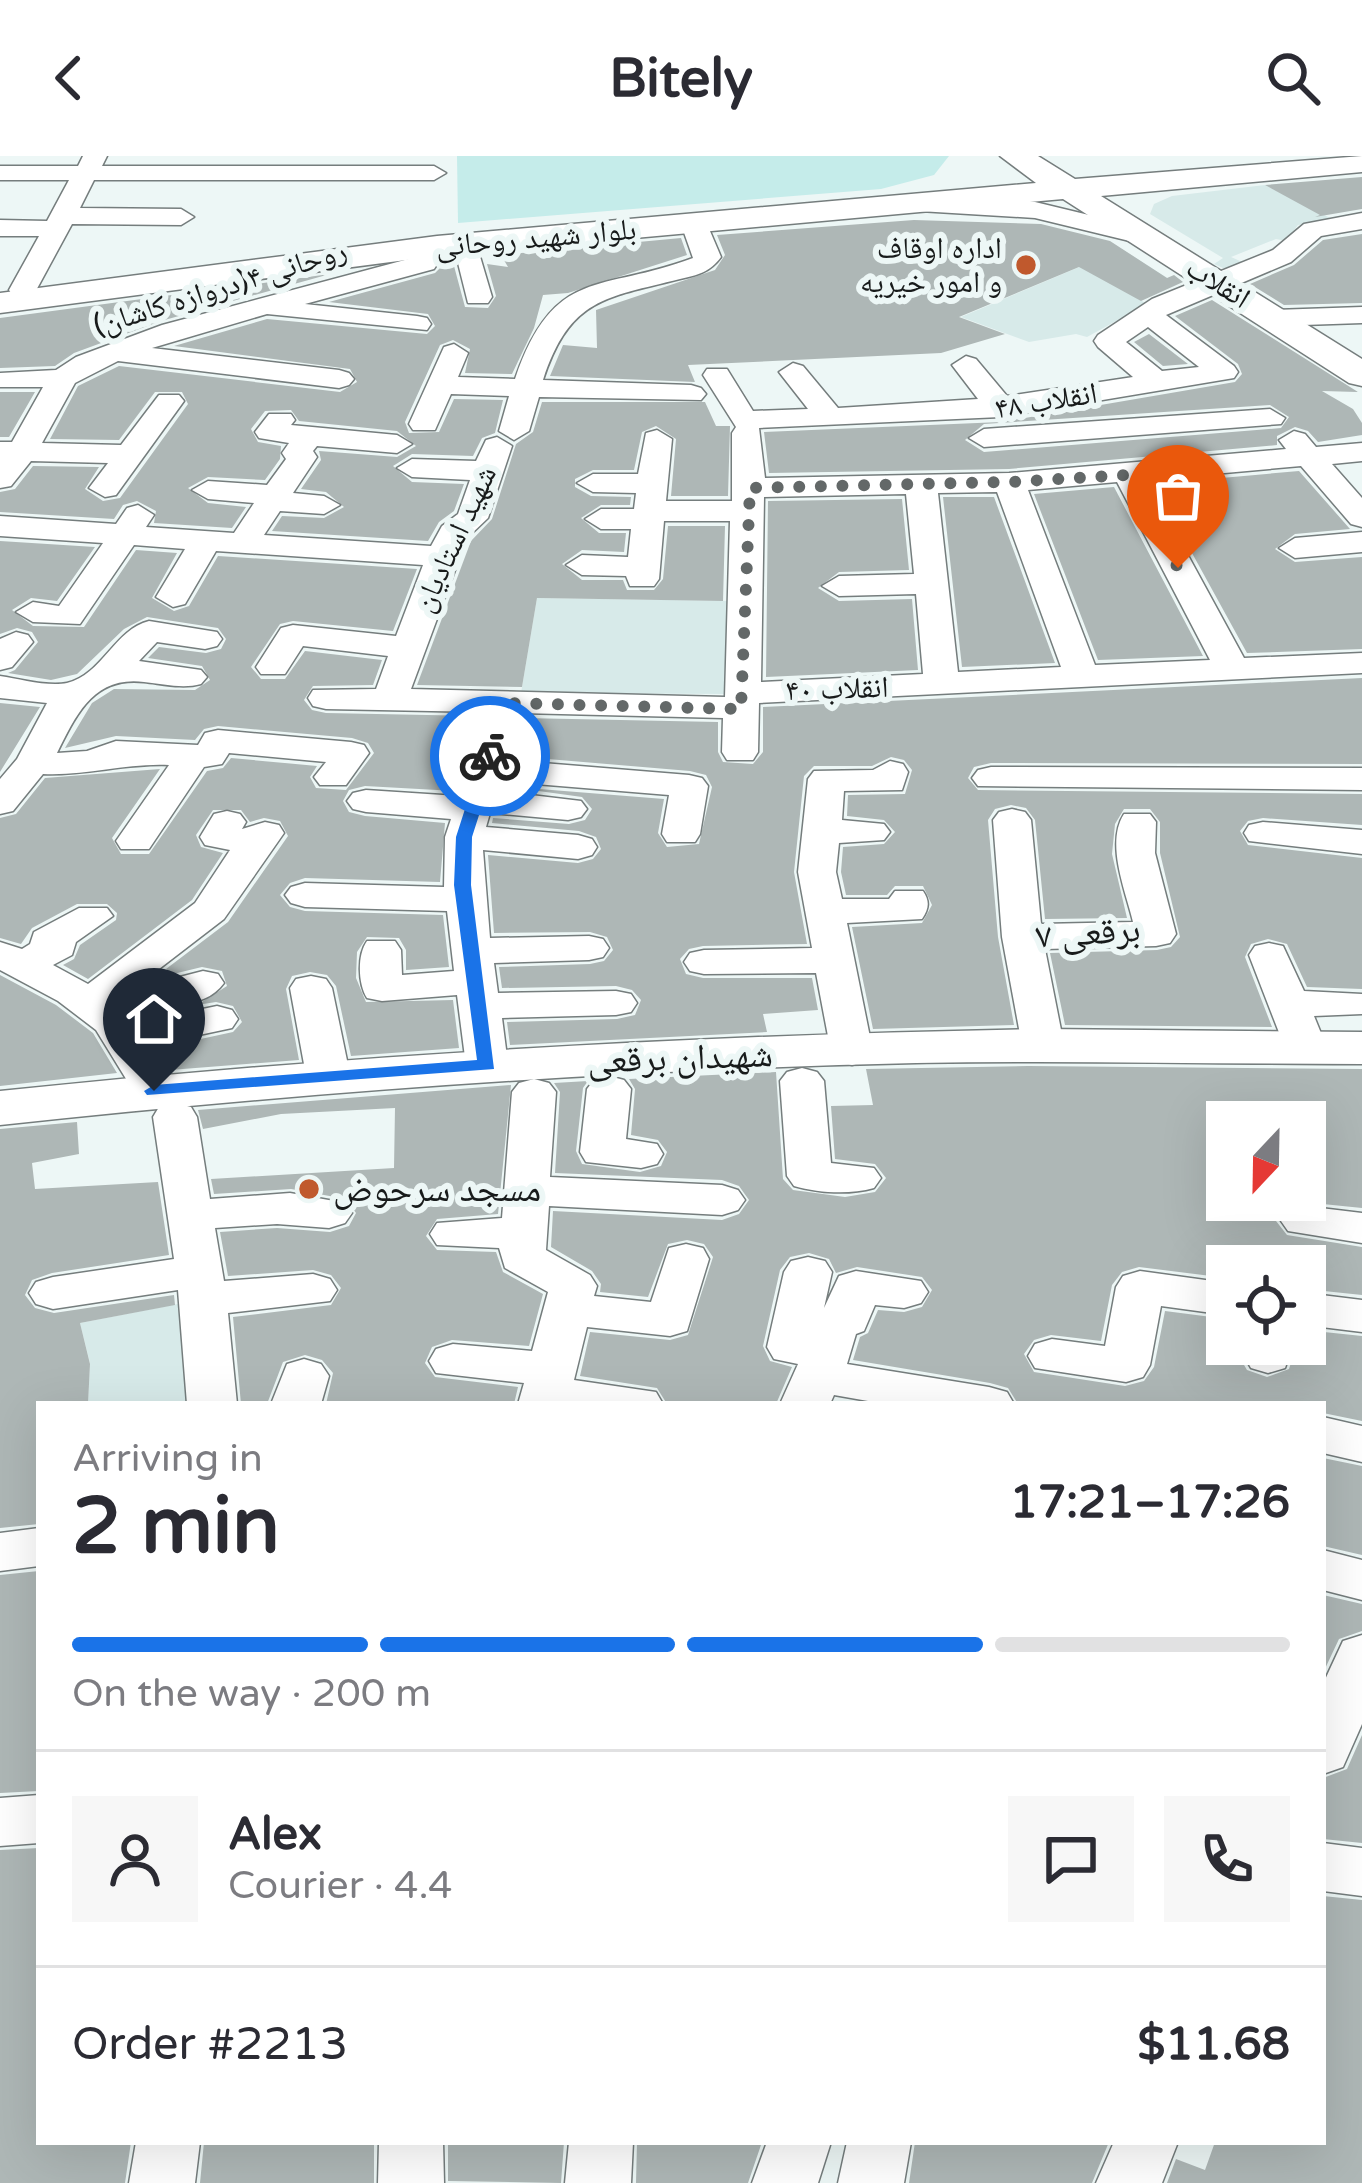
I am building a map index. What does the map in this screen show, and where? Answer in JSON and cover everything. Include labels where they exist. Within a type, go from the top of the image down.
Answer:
[{"type":"main road","points":[[910,202],[979,178],[989,169],[993,156],[1050,178],[1097,170],[1179,176],[1362,163]]},
{"type":"main road","points":[[1016,156],[1050,178]]},
{"type":"main road","points":[[1142,236],[1135,215],[1139,200],[1179,176],[1334,156]]},
{"type":"main road","name":"بلوار شهید روحانی","points":[[434,203],[694,224],[910,202],[1050,178],[1179,176]]},
{"type":"main road","name":"انقلاب","points":[[1050,178],[1359,371]]},
{"type":"main road","name":"بلوار شهید روحانی","points":[[8,295],[434,203],[910,202]]},
{"type":"main road","name":"شهیدان برقعی","points":[[0,1136],[328,1075],[1043,1045],[1298,1025],[1356,1026]]},
{"type":"main road","name":"شهیدان برقعی","points":[[0,1108],[802,1081],[1362,1079]]},
{"type":"street","points":[[0,173],[91,165],[434,203],[470,259],[478,297]]},
{"type":"street","points":[[8,295],[62,222],[91,165]]},
{"type":"street","points":[[910,202],[1035,210],[1142,236]]},
{"type":"street","name":"روحانی ۴(دروازه کاشان)","points":[[56,390],[112,352],[256,307],[425,263],[434,203]]},
{"type":"street","points":[[0,228],[181,217]]},
{"type":"street","name":"انقلاب ۴۸","points":[[1156,381],[1108,341],[1148,314],[1282,256],[1313,230],[1362,221]]},
{"type":"street","name":"شهید استادیان","points":[[389,700],[453,533],[472,518],[546,332],[571,304],[593,290],[702,264],[708,257],[694,224]]},
{"type":"street","points":[[256,307],[417,324]]},
{"type":"street","points":[[1148,314],[1224,372],[1156,381]]},
{"type":"street","points":[[1274,318],[1362,315]]},
{"type":"street","points":[[112,352],[190,385],[333,363],[355,319]]},
{"type":"street","points":[[424,424],[454,352]]},
{"type":"street","points":[[966,365],[1001,408]]},
{"type":"street","points":[[793,372],[831,418]]},
{"type":"street","points":[[717,375],[746,427],[740,752]]},
{"type":"street","name":"انقلاب ۴۸","points":[[746,427],[1001,408],[1156,381]]},
{"type":"street","points":[[105,488],[190,385]]},
{"type":"street","points":[[440,385],[692,394]]},
{"type":"street","points":[[3,392],[56,390]]},
{"type":"street","points":[[0,479],[11,452],[56,390]]},
{"type":"street","points":[[1243,393],[1309,454],[1362,517]]},
{"type":"street","points":[[921,441],[1270,418]]},
{"type":"street","points":[[280,420],[271,432],[405,456],[500,449]]},
{"type":"street","points":[[255,556],[272,488],[302,457],[297,453],[308,437]]},
{"type":"street","points":[[11,452],[130,454]]},
{"type":"street","points":[[649,514],[592,544],[649,514],[748,499],[921,484],[1129,475],[1362,452]]},
{"type":"street","points":[[594,471],[649,514]]},
{"type":"street","points":[[1129,475],[1234,672]]},
{"type":"street","points":[[1009,482],[1082,678]]},
{"type":"street","points":[[921,484],[941,684]]},
{"type":"street","points":[[207,496],[272,488],[325,496]]},
{"type":"street","points":[[0,526],[134,522],[255,556],[443,557]]},
{"type":"street","points":[[16,638],[68,616],[134,522]]},
{"type":"street","points":[[173,597],[206,541]]},
{"type":"street","points":[[1295,548],[1362,542]]},
{"type":"street","points":[[839,586],[933,584]]},
{"type":"street","points":[[273,667],[293,635],[407,648]]},
{"type":"street","points":[[130,650],[196,657],[130,650]]},
{"type":"street","points":[[0,687],[69,695],[98,682],[130,650]]},
{"type":"street","name":"انقلاب ۴۰","points":[[326,698],[505,703],[742,700],[941,684],[1362,663]]},
{"type":"street","points":[[10,797],[69,695]]},
{"type":"street","points":[[487,1065],[464,892],[475,804],[505,703]]},
{"type":"street","points":[[10,797],[68,764],[111,758],[116,752],[164,737],[202,756],[287,764]]},
{"type":"street","points":[[134,841],[218,741],[351,753],[333,777]]},
{"type":"street","points":[[991,778],[1362,779]]},
{"type":"street","points":[[889,782],[879,802],[816,804],[889,782]]},
{"type":"street","points":[[475,804],[689,786],[681,834]]},
{"type":"street","points":[[366,801],[568,808]]},
{"type":"street","points":[[475,804],[578,847]]},
{"type":"street","points":[[816,804],[817,872],[852,1052]]},
{"type":"street","points":[[1012,820],[1022,937]]},
{"type":"street","name":"برقعی ۷","points":[[1043,1045],[1022,937],[1156,934],[1136,853],[1137,822]]},
{"type":"street","points":[[1263,833],[1362,842]]},
{"type":"street","points":[[93,1000],[211,911],[257,839]]},
{"type":"street","points":[[305,895],[464,892]]},
{"type":"street","points":[[825,911],[908,911],[909,899]]},
{"type":"street","points":[[11,959],[58,946],[48,941],[93,916]]},
{"type":"street","points":[[381,950],[382,989],[475,980],[589,948]]},
{"type":"street","points":[[1269,955],[1298,1025]]},
{"type":"street","points":[[11,959],[93,1000],[128,1036],[164,1104],[202,1285],[212,1401]]},
{"type":"street","points":[[704,962],[834,960]]},
{"type":"street","points":[[128,1036],[210,1001],[165,994],[134,970]]},
{"type":"street","points":[[475,980],[616,1003]]},
{"type":"street","points":[[311,988],[328,1075]]},
{"type":"street","points":[[802,1081],[793,1176],[858,1178]]},
{"type":"street","points":[[609,1089],[602,1152],[641,1154]]},
{"type":"street","points":[[535,1092],[522,1257],[573,1286],[547,1389]]},
{"type":"street","points":[[453,1234],[526,1212],[722,1200]]},
{"type":"street","points":[[190,1215],[290,1208],[289,1212],[329,1213]]},
{"type":"street","points":[[1304,1221],[1362,1228]]},
{"type":"street","points":[[567,1309],[670,1320],[686,1259]]},
{"type":"street","points":[[808,1271],[791,1348],[817,1377],[969,1401]]},
{"type":"street","points":[[53,1293],[202,1285],[313,1290]]},
{"type":"street","points":[[817,1377],[835,1321],[847,1320],[856,1287],[904,1292]]},
{"type":"street","points":[[1052,1356],[1123,1385],[1140,1287],[1206,1296]]},
{"type":"street","points":[[1326,1312],[1362,1316]]},
{"type":"street","points":[[453,1360],[547,1389],[620,1401]]},
{"type":"street","points":[[1326,1437],[1362,1444]]},
{"type":"street","points":[[0,1552],[36,1547]]},
{"type":"street","points":[[1326,1571],[1362,1580]]},
{"type":"street","points":[[1326,1744],[1362,1656]]},
{"type":"street","points":[[0,1822],[36,1819]]},
{"type":"street","points":[[1326,1867],[1362,1872]]},
{"type":"street","points":[[162,2183],[168,2145]]},
{"type":"street","points":[[411,2145],[411,2183]]},
{"type":"street","points":[[598,2183],[602,2145]]},
{"type":"street","points":[[785,2183],[798,2145]]},
{"type":"street","points":[[871,2183],[878,2145]]},
{"type":"street","points":[[1129,2183],[1145,2145]]},
{"type":"shaded area","points":[[457,156],[949,156],[934,175],[881,189],[458,223]]},
{"type":"shaded area","points":[[1265,185],[1334,220],[1298,225],[1286,241],[1276,239],[1231,257],[1249,265],[1232,272],[1214,264],[1223,258],[1150,214],[1154,204],[1172,196]]},
{"type":"shaded area","points":[[1122,249],[1172,281],[1135,297],[1147,304],[1087,337],[1076,334],[1029,342],[961,317]]},
{"type":"shaded area","points":[[537,598],[733,601],[728,694],[521,693]]},
{"type":"shaded area","points":[[188,1302],[194,1401],[88,1401],[90,1363],[80,1323]]},
{"type":"building","points":[[1362,177],[1362,209],[1315,217],[1320,215],[1265,185]]},
{"type":"building","points":[[914,220],[1041,224],[1110,241],[1167,278],[1174,275],[1183,282],[1141,301],[1079,267],[959,317],[1005,334],[941,353],[688,365],[695,382],[550,376],[563,345],[597,348],[596,310],[715,270],[725,255],[717,235]]},
{"type":"building","points":[[1362,234],[1362,303],[1284,305],[1250,284],[1294,265],[1323,240]]},
{"type":"building","points":[[681,238],[687,255],[568,293],[543,295],[534,328],[512,374],[465,373],[470,349],[453,340],[440,345],[405,422],[409,433],[439,432],[454,399],[503,400],[495,433],[482,438],[473,456],[412,454],[393,466],[412,482],[464,484],[454,511],[439,522],[428,541],[272,531],[282,516],[324,518],[344,507],[326,492],[301,489],[321,460],[319,451],[397,457],[416,446],[397,431],[299,421],[291,410],[265,411],[251,429],[258,442],[281,446],[280,459],[265,480],[208,477],[188,488],[208,503],[246,507],[232,528],[154,523],[156,511],[137,501],[123,505],[114,519],[0,512],[0,492],[15,489],[33,466],[99,467],[85,489],[103,501],[120,498],[188,404],[182,392],[155,392],[119,440],[50,439],[78,386],[119,366],[340,392],[357,382],[350,369],[174,346],[267,319],[427,334],[435,326],[428,314],[329,302],[435,273],[445,263],[454,266],[465,307],[488,308],[496,296],[487,264],[508,267],[501,255]]},
{"type":"building","points":[[330,274],[161,321],[74,353],[55,366],[0,368],[0,318]]},
{"type":"building","points":[[1212,300],[1358,392],[1322,391],[1353,409],[1362,423],[1362,435],[1318,442],[1308,431],[1295,427],[1277,436],[1277,445],[1009,469],[769,473],[764,432],[1001,422],[1235,382],[1242,374],[1238,364],[1175,316]],"holes":[[[1270,405],[1289,417],[1281,428],[984,452],[965,440],[984,424]]]},
{"type":"building","points":[[1149,334],[1188,364],[1163,366],[1134,342]]},
{"type":"building","points":[[0,392],[35,392],[9,437],[0,437]]},
{"type":"building","points":[[542,402],[705,402],[716,426],[730,426],[728,496],[671,496],[676,439],[656,426],[642,432],[634,470],[593,470],[575,479],[575,487],[591,496],[631,497],[630,505],[601,505],[581,518],[599,533],[626,533],[624,552],[582,550],[562,564],[582,580],[623,580],[627,590],[654,590],[663,579],[668,526],[725,526],[723,601],[537,598],[522,687],[417,685],[471,541],[492,519],[516,444],[533,432]]},
{"type":"building","points":[[1299,471],[1350,529],[1295,534],[1275,549],[1295,562],[1362,557],[1362,649],[1247,653],[1154,484]]},
{"type":"building","points":[[1114,487],[1203,656],[1098,660],[1034,494]]},
{"type":"building","points":[[943,497],[994,497],[1055,663],[962,667]]},
{"type":"building","points":[[902,499],[909,570],[839,572],[818,588],[839,601],[912,599],[918,670],[766,677],[768,501]]},
{"type":"building","points":[[0,541],[95,547],[57,601],[31,598],[12,610],[33,626],[84,627],[136,550],[177,553],[152,598],[174,611],[189,606],[218,556],[417,569],[393,631],[293,621],[280,624],[251,667],[261,679],[285,679],[305,651],[382,660],[373,685],[313,686],[304,700],[312,710],[326,713],[478,716],[455,791],[365,786],[349,790],[343,801],[349,812],[365,816],[445,823],[440,882],[305,878],[290,883],[280,895],[290,907],[305,911],[443,915],[449,967],[406,970],[406,950],[399,938],[367,937],[357,952],[356,978],[366,1002],[453,1000],[459,1048],[351,1056],[336,986],[327,975],[310,972],[292,976],[286,989],[299,1060],[170,1070],[159,1048],[233,1032],[242,1022],[233,1006],[197,1005],[227,986],[222,971],[202,967],[173,974],[166,969],[228,922],[288,836],[280,821],[250,822],[241,810],[213,810],[196,835],[201,847],[223,853],[192,900],[88,979],[63,965],[74,959],[80,945],[116,920],[117,913],[107,904],[77,904],[32,928],[21,944],[0,938],[0,818],[16,814],[45,778],[160,769],[112,838],[121,854],[149,854],[207,771],[223,768],[231,758],[317,766],[310,777],[316,788],[346,790],[374,753],[368,743],[352,738],[218,726],[204,729],[195,740],[116,736],[65,748],[92,703],[114,689],[195,690],[210,680],[202,666],[148,658],[159,647],[206,653],[221,649],[226,639],[218,628],[147,617],[124,629],[77,674],[51,680],[8,673],[38,642],[32,632],[17,628],[0,634]]},
{"type":"building","points":[[1362,678],[1362,764],[991,763],[974,767],[968,778],[978,790],[1362,794],[1362,825],[1263,818],[1248,821],[1240,831],[1248,845],[1362,858],[1362,989],[1307,987],[1287,944],[1268,939],[1251,944],[1245,957],[1272,1027],[1065,1025],[1050,953],[1157,950],[1171,947],[1180,937],[1160,853],[1160,822],[1150,809],[1124,809],[1115,824],[1112,854],[1127,918],[1045,919],[1035,820],[1026,808],[1011,805],[995,809],[988,820],[998,937],[1014,1025],[873,1029],[852,927],[922,923],[932,905],[923,886],[895,886],[887,895],[846,895],[843,847],[884,844],[895,832],[884,820],[847,816],[848,795],[905,794],[912,770],[904,760],[891,757],[872,766],[814,766],[804,776],[794,872],[807,944],[703,946],[689,949],[680,959],[686,974],[703,978],[812,978],[818,1010],[763,1014],[767,1032],[510,1045],[507,1022],[617,1019],[635,1015],[641,1000],[632,990],[616,986],[502,988],[499,967],[590,964],[604,961],[613,950],[607,937],[590,932],[494,933],[488,855],[578,863],[593,859],[601,849],[596,837],[579,831],[492,823],[493,818],[569,824],[585,820],[592,809],[582,797],[503,786],[664,799],[658,833],[667,847],[699,844],[712,787],[706,775],[690,771],[512,756],[523,718],[718,722],[718,752],[723,762],[753,764],[763,752],[763,707]]},
{"type":"building","points":[[0,703],[40,707],[0,772]]},
{"type":"building","points":[[0,975],[56,1005],[93,1033],[117,1073],[0,1086]]},
{"type":"building","points":[[866,1069],[1362,1069],[1362,1208],[1326,1204],[1326,1101],[1206,1101],[1206,1221],[1276,1221],[1287,1235],[1362,1247],[1362,1295],[1326,1291],[1326,1245],[1206,1245],[1206,1275],[1139,1267],[1122,1272],[1112,1285],[1101,1341],[1051,1335],[1034,1340],[1024,1354],[1034,1372],[1125,1386],[1144,1381],[1154,1367],[1165,1311],[1206,1316],[1206,1365],[1244,1365],[1267,1377],[1290,1365],[1326,1365],[1326,1332],[1362,1336],[1362,1421],[1326,1414],[1326,1401],[1016,1401],[1008,1388],[990,1383],[853,1360],[860,1337],[868,1333],[878,1310],[904,1312],[922,1307],[932,1290],[922,1277],[857,1267],[836,1273],[829,1259],[809,1253],[790,1257],[780,1270],[763,1346],[770,1361],[792,1367],[777,1401],[665,1401],[657,1388],[580,1376],[590,1332],[670,1340],[688,1335],[713,1257],[704,1244],[687,1240],[668,1244],[648,1297],[600,1292],[601,1284],[592,1271],[551,1247],[553,1211],[722,1220],[739,1214],[749,1200],[739,1186],[722,1180],[555,1173],[560,1092],[554,1083],[588,1081],[583,1088],[576,1151],[582,1164],[640,1172],[661,1166],[667,1152],[658,1140],[631,1135],[635,1089],[629,1079],[776,1072],[783,1179],[793,1190],[845,1197],[875,1192],[886,1178],[875,1164],[835,1159],[831,1106],[873,1105]]},
{"type":"building","points":[[511,1085],[498,1214],[437,1219],[426,1236],[437,1250],[496,1252],[503,1272],[543,1294],[529,1346],[452,1340],[432,1347],[425,1363],[435,1377],[518,1387],[515,1401],[327,1401],[333,1373],[322,1360],[305,1355],[283,1362],[268,1401],[241,1401],[233,1317],[331,1305],[341,1288],[331,1275],[313,1270],[228,1276],[220,1232],[277,1228],[330,1232],[349,1226],[356,1213],[346,1199],[291,1189],[214,1194],[211,1179],[394,1168],[395,1108],[281,1114],[203,1129],[198,1110]]},
{"type":"building","points":[[77,1122],[79,1154],[32,1163],[35,1189],[158,1182],[169,1255],[32,1280],[25,1295],[35,1308],[54,1313],[174,1295],[175,1305],[80,1323],[90,1364],[88,1401],[36,1401],[36,1524],[0,1528],[0,1129]]},
{"type":"building","points":[[1326,1459],[1362,1466],[1362,1555],[1326,1547]]},
{"type":"building","points":[[36,1571],[36,1791],[0,1793],[0,1575]]},
{"type":"building","points":[[1326,1596],[1362,1604],[1362,1631],[1339,1639],[1326,1667]]},
{"type":"building","points":[[1362,1735],[1362,1843],[1326,1839],[1326,1777],[1347,1769]]},
{"type":"building","points":[[36,1848],[36,2145],[131,2145],[125,2183],[0,2183],[0,1850]]},
{"type":"building","points":[[1326,1896],[1362,1900],[1362,2183],[1167,2183],[1176,2159],[1205,2170],[1214,2145],[1326,2145]]},
{"type":"building","points":[[204,2145],[374,2145],[374,2183],[200,2183]]},
{"type":"building","points":[[448,2145],[564,2145],[561,2183],[448,2181]]},
{"type":"building","points":[[637,2145],[761,2145],[748,2183],[636,2183]]},
{"type":"building","points":[[915,2145],[1108,2145],[1092,2183],[909,2183]]},
{"type":"way so far","points":[[490,756],[505,703],[741,709],[750,488],[1129,475],[1178,568]]},
{"type":"place","name":"اداره اوقاف و امور خیریه","points":[[1026,265]]},
{"type":"place","name":"مسجد سرحوض","points":[[309,1189]]},
{"type":"route","points":[[154,1091],[487,1065],[463,885],[464,837],[490,756]]}]
